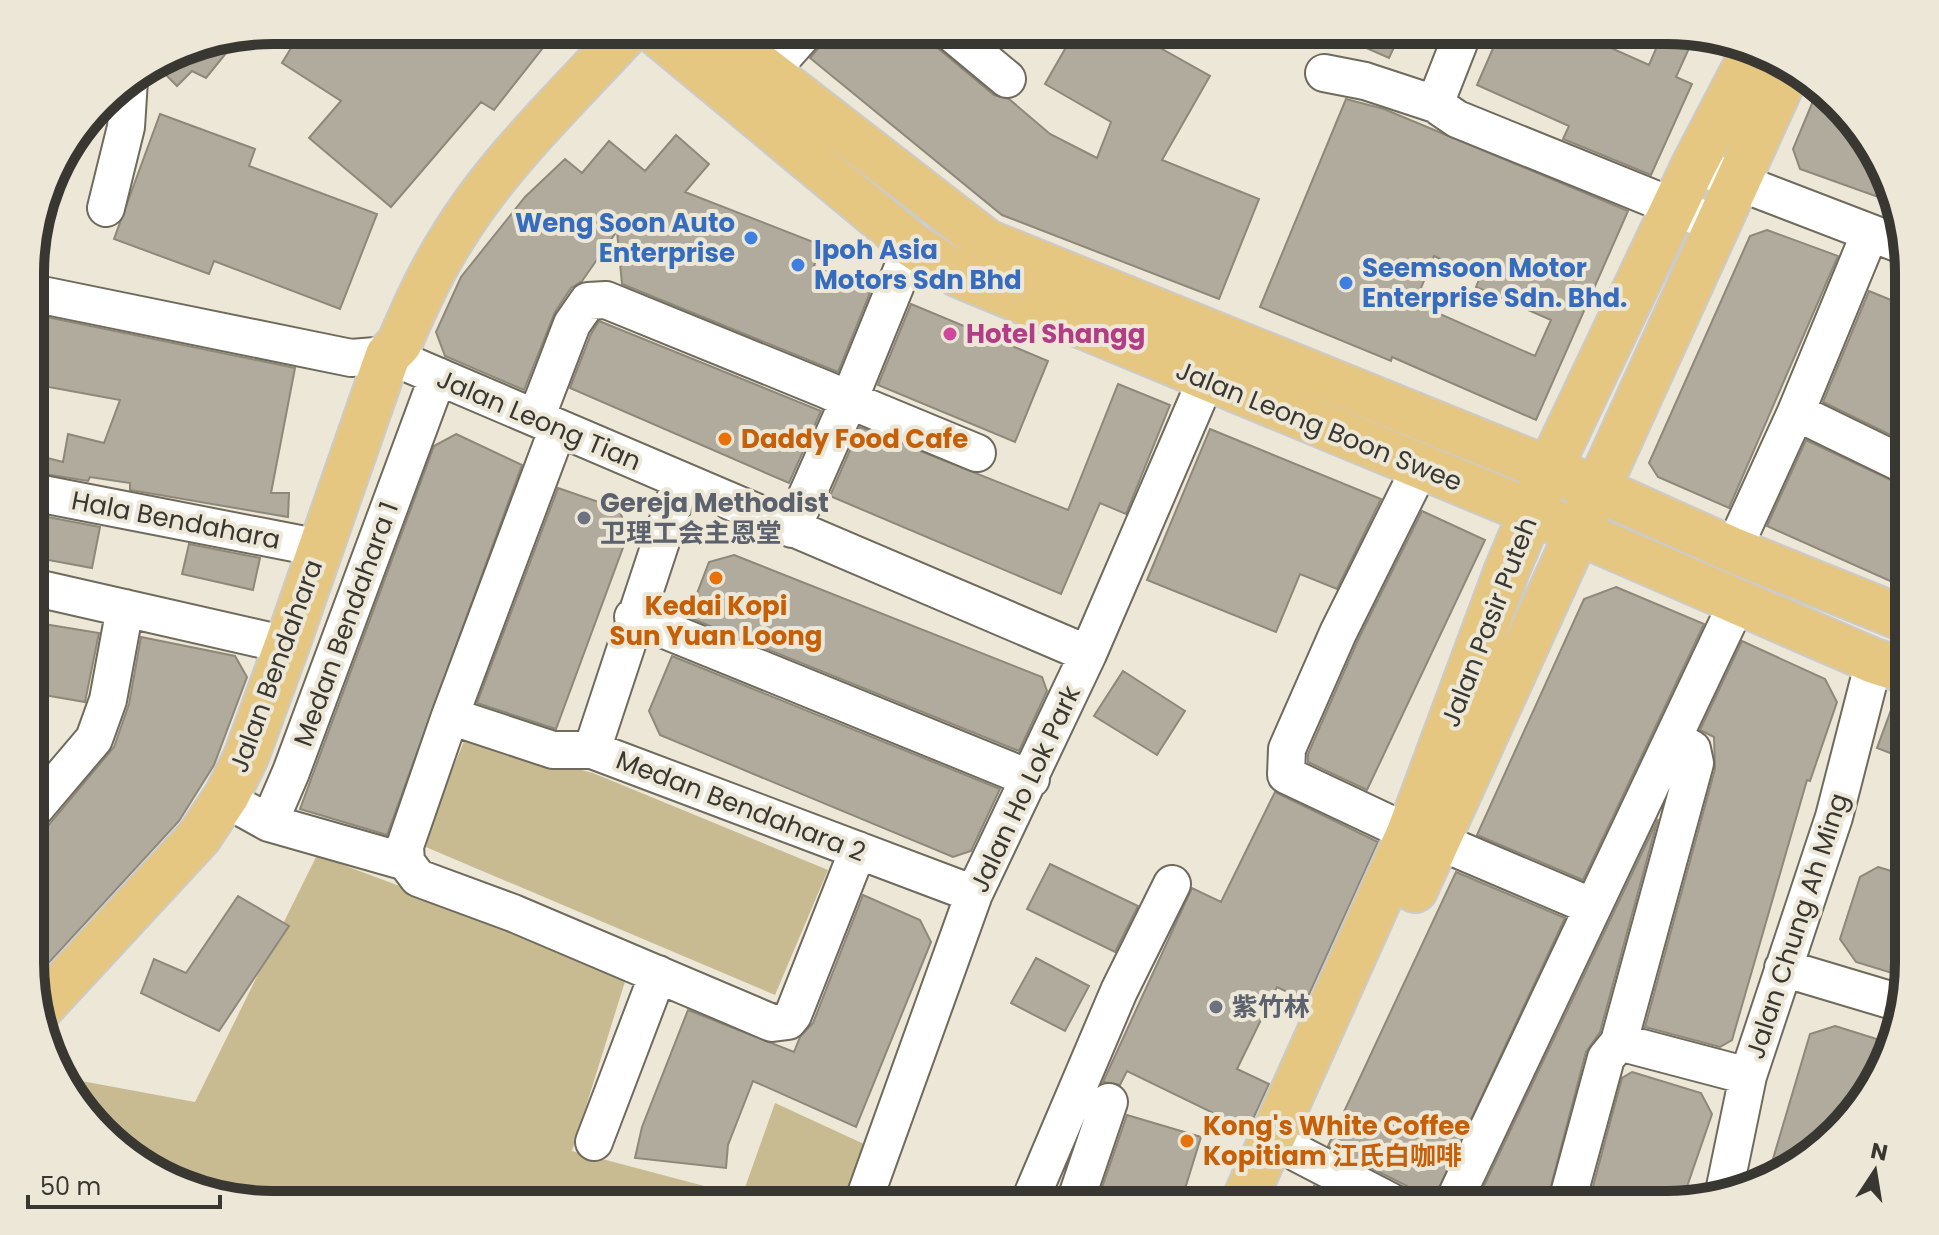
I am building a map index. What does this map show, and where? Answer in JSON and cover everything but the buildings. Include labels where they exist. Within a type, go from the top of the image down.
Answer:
[{"type":"main road","name":"Jalan Bendahara","points":[[388,355],[386,340],[431,232],[495,141],[577,44]]},
{"type":"main road","name":"Jalan Bendahara","points":[[48,1000],[199,837],[224,798],[246,757],[388,355],[399,344],[444,253],[477,203],[513,157],[616,44]]},
{"type":"main road","name":"Jalan Leong Boon Swee","points":[[670,44],[912,245],[959,275],[1206,380],[1531,512],[1891,667]]},
{"type":"main road","name":"Jalan Leong Boon Swee","points":[[731,44],[987,242],[1595,488],[1733,550],[1895,615]]},
{"type":"main road","name":"Jalan Pasir Puteh","points":[[1281,1191],[1424,837],[1507,570],[1549,470],[1694,165],[1749,60]]},
{"type":"main road","name":"Jalan Pasir Puteh","points":[[1249,1191],[1548,594],[1784,78]]},
{"type":"main road","points":[[1484,444],[1526,444],[1550,432],[1580,406]]},
{"type":"main road","points":[[1624,427],[1626,485],[1650,513]]},
{"type":"main road","points":[[1475,490],[1497,516],[1507,570]]},
{"type":"main road","points":[[1548,594],[1578,570],[1604,560],[1644,561]]},
{"type":"street","points":[[768,74],[795,44]]},
{"type":"street","points":[[965,44],[1007,79]]},
{"type":"street","points":[[1435,104],[1459,44]]},
{"type":"street","points":[[1324,73],[1365,81],[1435,104],[1457,119],[1716,224]]},
{"type":"street","points":[[106,208],[126,127],[128,97]]},
{"type":"street","points":[[1694,165],[1893,241]]},
{"type":"street","points":[[1733,550],[1796,412],[1870,233]]},
{"type":"street","points":[[792,529],[912,245]]},
{"type":"street","points":[[47,296],[351,358],[388,355]]},
{"type":"street","points":[[858,850],[788,1021],[772,1023],[526,918],[418,878],[406,862],[405,846],[547,423],[572,324],[588,301],[606,300],[977,453]]},
{"type":"street","name":"Jalan Leong Tian","points":[[388,355],[1088,654]]},
{"type":"street","name":"Medan Bendahara 1","points":[[269,823],[296,759],[438,376]]},
{"type":"street","name":"Jalan Ho Lok Park","points":[[867,1191],[974,894],[1088,654],[1206,380]]},
{"type":"street","points":[[1796,412],[1895,459]]},
{"type":"street","points":[[1420,468],[1338,633],[1287,749],[1283,764],[1286,775],[1424,837],[1593,907]]},
{"type":"street","name":"Medan Bendahara 2","points":[[681,481],[633,617],[592,750],[974,894]]},
{"type":"street","name":"Hala Bendahara","points":[[44,494],[320,548]]},
{"type":"street","points":[[44,590],[287,645]]},
{"type":"street","points":[[1459,1191],[1737,603]]},
{"type":"street","points":[[44,798],[94,739],[108,700],[125,608]]},
{"type":"street","points":[[633,617],[1031,779]]},
{"type":"street","name":"Jalan Chung Ah Ming","points":[[1726,1183],[1748,1076],[1834,817],[1891,667]]},
{"type":"street","points":[[450,716],[553,750],[592,750]]},
{"type":"street","points":[[1569,1191],[1606,1058],[1619,1042],[1695,763],[1692,749],[1673,738]]},
{"type":"street","points":[[224,798],[269,823],[406,862]]},
{"type":"street","points":[[1034,1191],[1119,991],[1172,884]]},
{"type":"street","points":[[1783,968],[1892,1001]]},
{"type":"street","points":[[594,1142],[658,974]]},
{"type":"street","points":[[1619,1042],[1748,1076]]},
{"type":"street","points":[[1079,1191],[1109,1102]]},
{"type":"street","points":[[1297,1153],[1370,1191]]},
{"type":"shaded area","points":[[465,739],[593,773],[828,870],[775,995],[421,845]]},
{"type":"shaded area","points":[[317,855],[628,972],[572,1151],[723,1191],[243,1189],[186,1174],[146,1152],[111,1124],[78,1080],[195,1102]]},
{"type":"shaded area","points":[[775,1103],[864,1144],[848,1191],[744,1191]]},
{"type":"place","name":"Weng Soon Auto Enterprise","points":[[751,238]]},
{"type":"place","name":"Ipoh Asia Motors Sdn Bhd","points":[[798,265]]},
{"type":"place","name":"Seemsoon Motor Enterprise Sdn. Bhd.","points":[[1346,283]]},
{"type":"place","name":"Hotel Shangg","points":[[950,334]]},
{"type":"place","name":"Daddy Food Cafe","points":[[725,439]]},
{"type":"place","name":"Gereja Methodist 卫理工会主恩堂","points":[[584,518]]},
{"type":"place","name":"Kedai Kopi Sun Yuan Loong","points":[[716,578]]},
{"type":"place","name":"紫竹林","points":[[1216,1007]]},
{"type":"place","name":"Kong's White Coffee Kopitiam 江氏白咖啡","points":[[1187,1141]]}]
